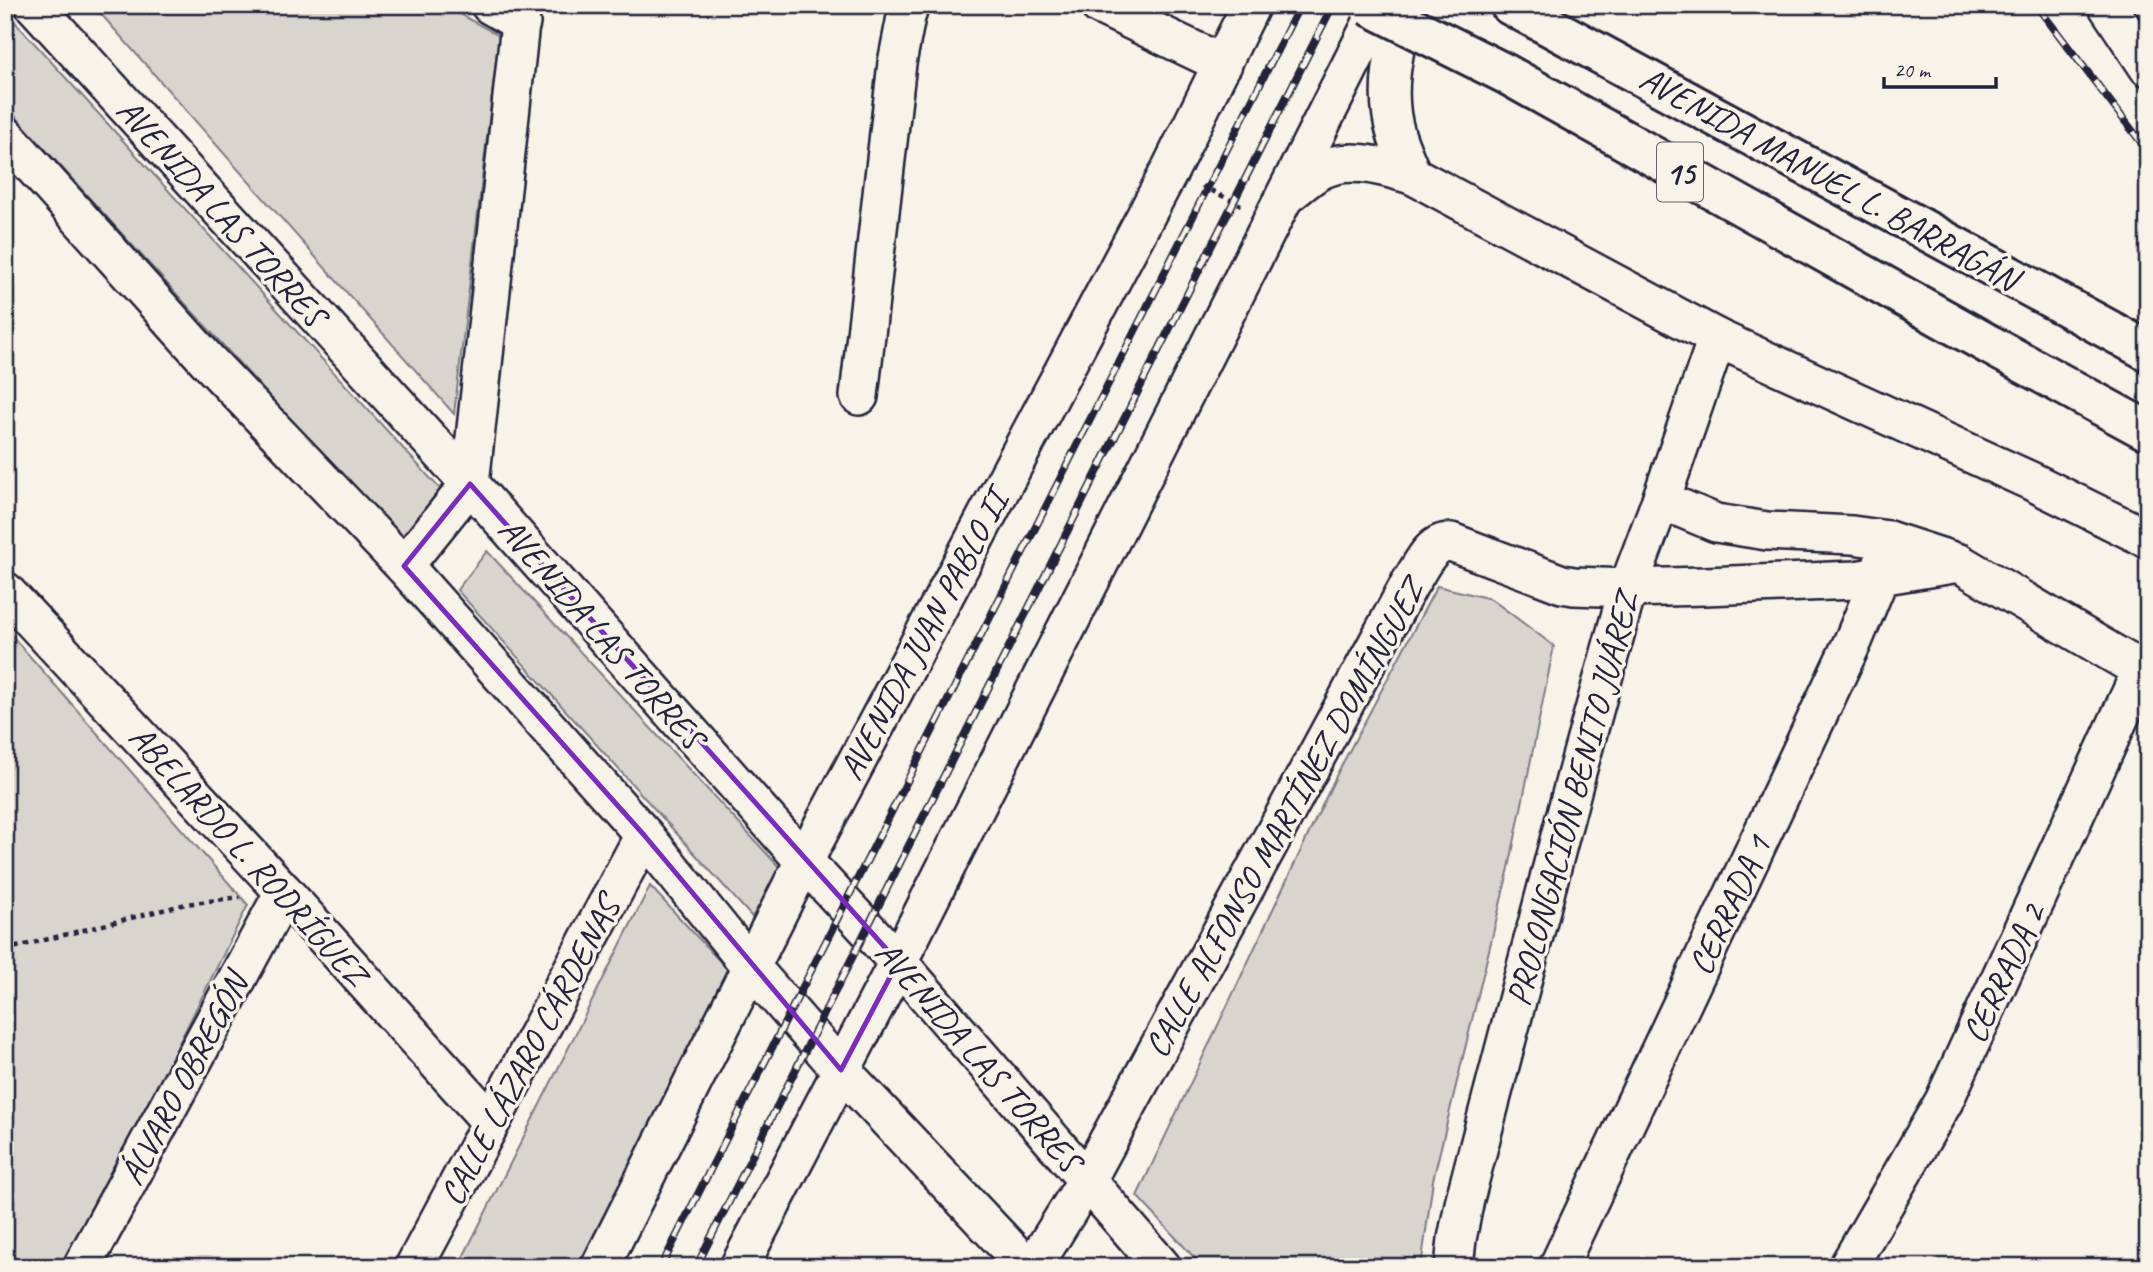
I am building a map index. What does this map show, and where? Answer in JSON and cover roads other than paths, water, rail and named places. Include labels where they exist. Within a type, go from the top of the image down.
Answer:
[{"type":"highway","name":"AVENIDA MANUEL L. BARRAGÁN","points":[[1368,5],[1506,74],[2148,431]]},
{"type":"highway","name":"AVENIDA MANUEL L. BARRAGÁN","points":[[1510,5],[2148,351]]},
{"type":"street","name":"AVENIDA LAS TORRES","points":[[34,5],[470,484],[804,861],[898,962],[1162,1267]]},
{"type":"street","points":[[859,396],[897,63],[910,5]]},
{"type":"street","points":[[1099,5],[1223,64]]},
{"type":"street","name":"AVENIDA JUAN PABLO II","points":[[600,1267],[804,861],[1170,170],[1251,5]]},
{"type":"street","points":[[739,1267],[898,962],[1381,5]]},
{"type":"street","points":[[1407,5],[1392,63],[1390,84],[1396,134],[1412,175]]},
{"type":"street","points":[[2107,5],[2148,67]]},
{"type":"street","points":[[404,566],[470,484],[511,11]]},
{"type":"street","points":[[5,135],[207,360],[404,566],[644,835],[751,967],[841,1070],[1027,1267]]},
{"type":"street","points":[[1280,208],[1320,171],[1337,164],[1363,164],[1412,175],[1717,338],[2031,481],[2148,539]]},
{"type":"street","name":"PROLONGACIÓN BENITO JUÁREZ","points":[[1454,1267],[1465,1199],[1628,587],[1717,338]]},
{"type":"street","points":[[1661,500],[1716,523],[1767,531],[1852,535],[1888,540],[1959,563],[2145,672]]},
{"type":"street","name":"CERRADA 1","points":[[1558,1267],[1848,652],[1880,576],[1888,540]]},
{"type":"street","name":"CALLE ALFONSO MARTÍNEZ DOMÍNGUEZ","points":[[1033,1267],[1087,1180],[1410,583],[1433,547],[1440,542],[1451,542],[1562,584],[1628,587],[1828,581],[1880,576],[1959,563]]},
{"type":"street","name":"ABELARDO L. RODRÍGUEZ","points":[[5,591],[284,892],[490,1121]]},
{"type":"street","name":"CERRADA 2","points":[[1848,1267],[1944,1101],[2145,672]]},
{"type":"street","name":"CALLE LÁZARO CÁRDENAS","points":[[414,1267],[644,835]]},
{"type":"street","name":"ÁLVARO OBREGÓN","points":[[82,1267],[284,892]]},
{"type":"railway","points":[[661,1267],[1300,5]]},
{"type":"railway","points":[[696,1267],[1333,5]]},
{"type":"railway","points":[[2036,5],[2148,151]]}]
